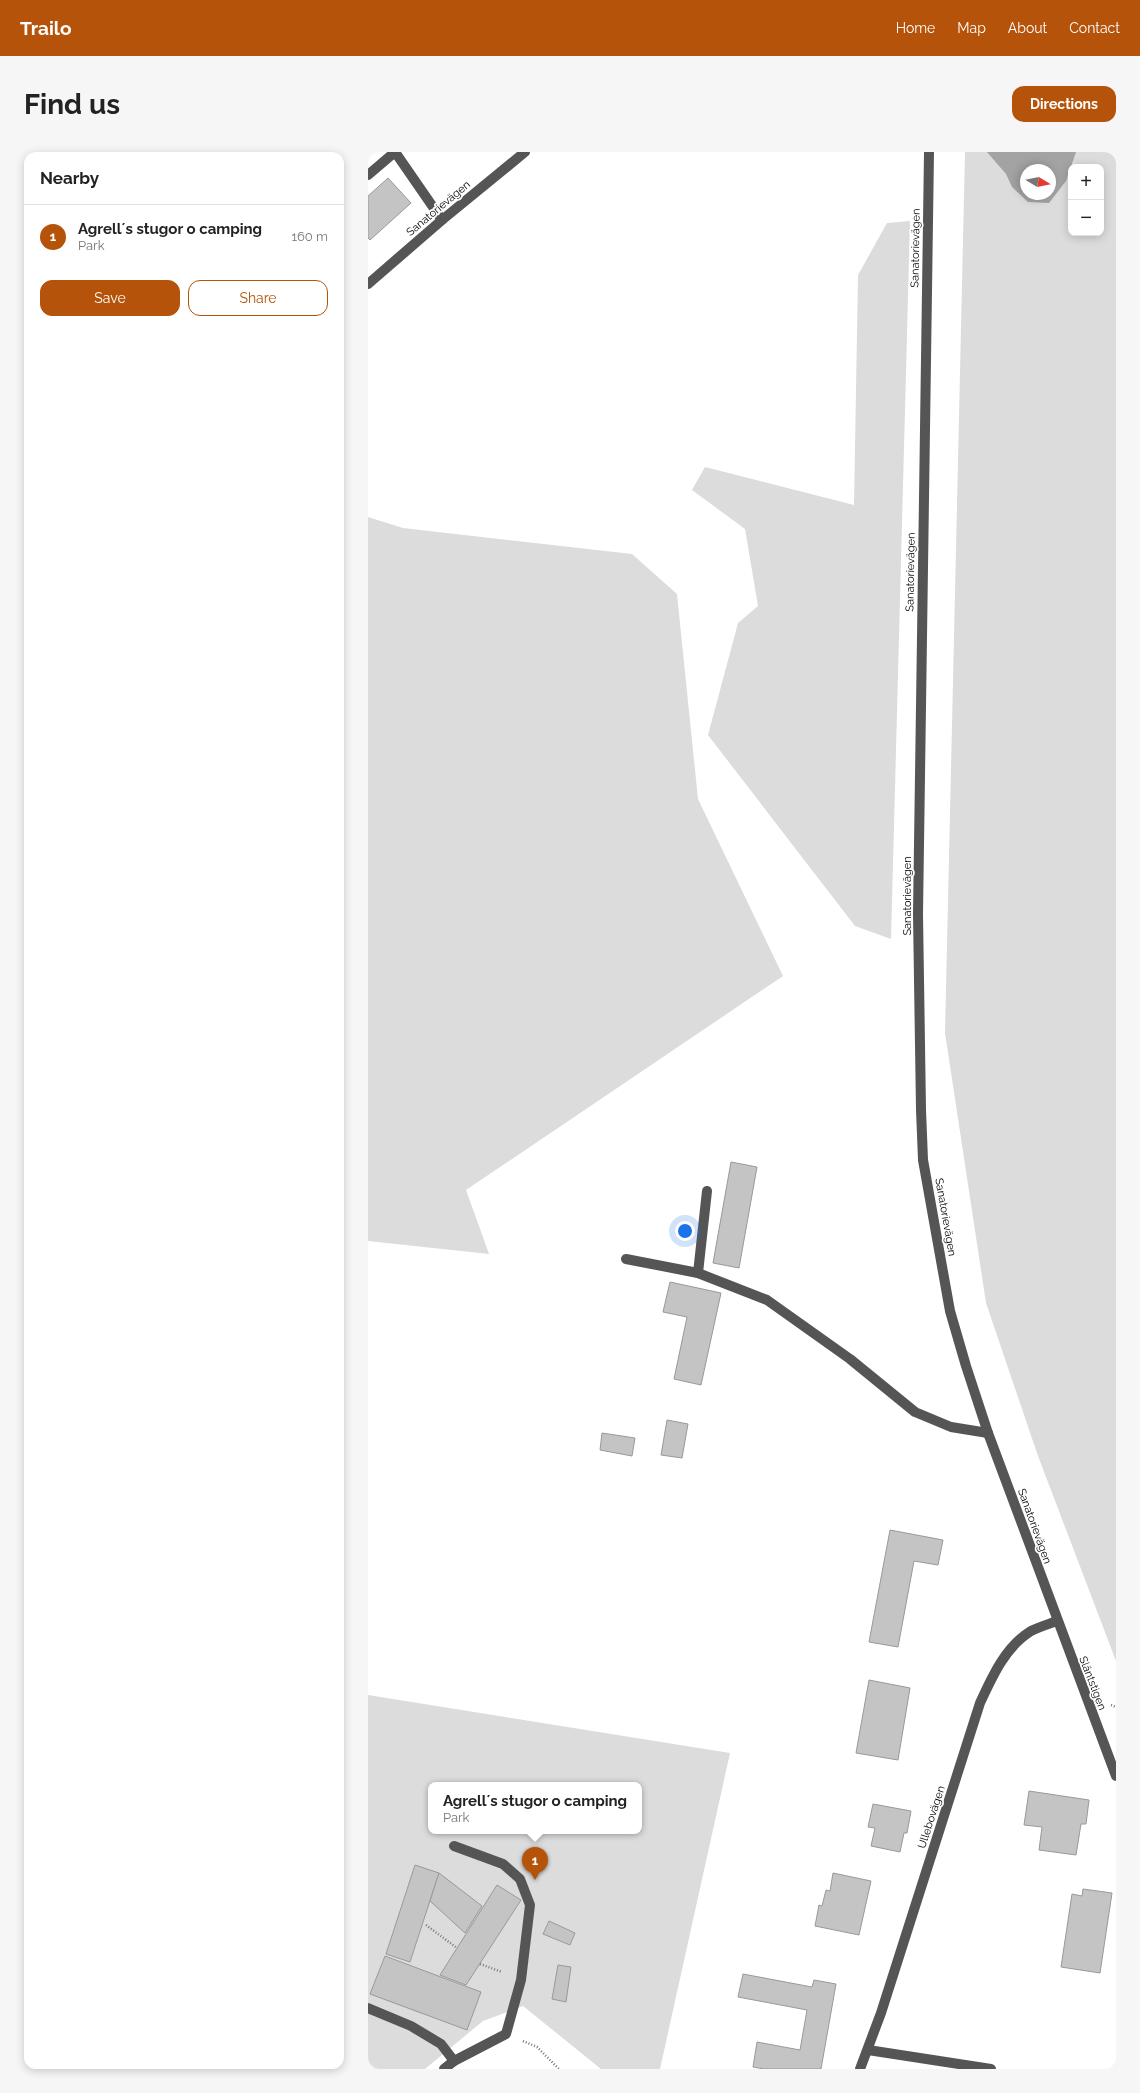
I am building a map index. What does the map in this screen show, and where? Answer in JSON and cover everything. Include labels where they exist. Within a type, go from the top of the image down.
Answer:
[{"type":"street","points":[[368,175],[395,152],[442,220]]},
{"type":"street","name":"Sanatorievägen","points":[[368,284],[442,220],[526,152]]},
{"type":"street","name":"Sanatorievägen","points":[[929,152],[918,914],[923,1160],[950,1311],[966,1366],[988,1433],[1057,1620]]},
{"type":"street","points":[[698,1274],[707,1191]]},
{"type":"street","points":[[626,1259],[698,1274],[767,1300],[850,1359],[915,1412],[952,1427],[988,1433]]},
{"type":"street","name":"Släntstigen","points":[[1057,1620],[1116,1776]]},
{"type":"street","name":"Ullebovägen","points":[[860,2069],[868,2050],[980,1703],[989,1683],[1014,1645],[1032,1631],[1057,1620]]},
{"type":"street","points":[[444,2069],[454,2061],[506,2034],[521,1980],[530,1905],[520,1879],[502,1864],[454,1846]]},
{"type":"street","points":[[368,2008],[411,2026],[441,2044],[454,2061]]},
{"type":"street","points":[[868,2050],[991,2069]]},
{"type":"path","points":[[426,1925],[457,1948]]},
{"type":"path","points":[[506,2034],[537,2047],[559,2069]]},
{"type":"shaded area","points":[[965,152],[1116,152],[1116,1661],[1038,1456],[986,1303],[945,1033]]},
{"type":"shaded area","points":[[987,152],[1076,152],[1072,164],[1068,164],[1068,175],[1066,181],[1056,194],[1056,164],[1020,164],[1020,194],[1012,187],[1006,174]]},
{"type":"shaded area","points":[[1026,200],[1051,200],[1049,203],[1028,202]]},
{"type":"shaded area","points":[[910,221],[891,939],[855,926],[708,735],[738,623],[758,606],[745,529],[692,490],[705,467],[854,505],[858,275],[887,223]]},
{"type":"shaded area","points":[[368,517],[403,528],[632,554],[677,594],[698,799],[783,976],[466,1190],[489,1254],[368,1241]]},
{"type":"shaded area","points":[[368,1695],[730,1753],[660,2069],[601,2069],[523,2006],[483,2021],[425,2069],[368,2069]]},
{"type":"building","points":[[388,178],[411,203],[370,240],[368,238],[368,196]]},
{"type":"building","points":[[731,1162],[757,1167],[739,1268],[713,1263]]},
{"type":"building","points":[[670,1282],[721,1293],[701,1385],[674,1379],[687,1317],[663,1312]]},
{"type":"building","points":[[667,1420],[688,1424],[682,1458],[661,1455]]},
{"type":"building","points":[[602,1433],[635,1438],[632,1456],[600,1450]]},
{"type":"building","points":[[890,1530],[943,1540],[938,1565],[914,1561],[898,1647],[869,1642]]},
{"type":"building","points":[[869,1680],[910,1688],[898,1760],[856,1753]]},
{"type":"building","points":[[1029,1791],[1089,1800],[1086,1824],[1081,1824],[1076,1855],[1039,1850],[1042,1827],[1024,1825]]},
{"type":"building","points":[[873,1804],[911,1811],[907,1833],[904,1833],[900,1852],[871,1846],[875,1828],[868,1827]]},
{"type":"building","points":[[415,1865],[439,1873],[410,1962],[386,1954]]},
{"type":"building","points":[[439,1873],[482,1906],[465,1933],[430,1901]]},
{"type":"building","points":[[833,1873],[871,1881],[859,1935],[815,1926],[819,1905],[822,1906],[826,1890],[830,1891]]},
{"type":"building","points":[[497,1885],[521,1900],[466,1985],[440,1975]]},
{"type":"building","points":[[1083,1889],[1112,1893],[1100,1973],[1061,1967],[1072,1894],[1082,1896]]},
{"type":"building","points":[[549,1921],[575,1933],[570,1945],[543,1934]]},
{"type":"building","points":[[385,1956],[481,1992],[467,2030],[370,1994]]},
{"type":"building","points":[[558,1965],[571,1967],[566,2002],[552,1999]]},
{"type":"building","points":[[743,1974],[812,1987],[814,1980],[836,1984],[821,2069],[764,2069],[753,2067],[757,2042],[800,2050],[807,2010],[738,1997]]},
{"type":"place","name":"Agrell´s stugor o camping","points":[[535,1880]]}]
